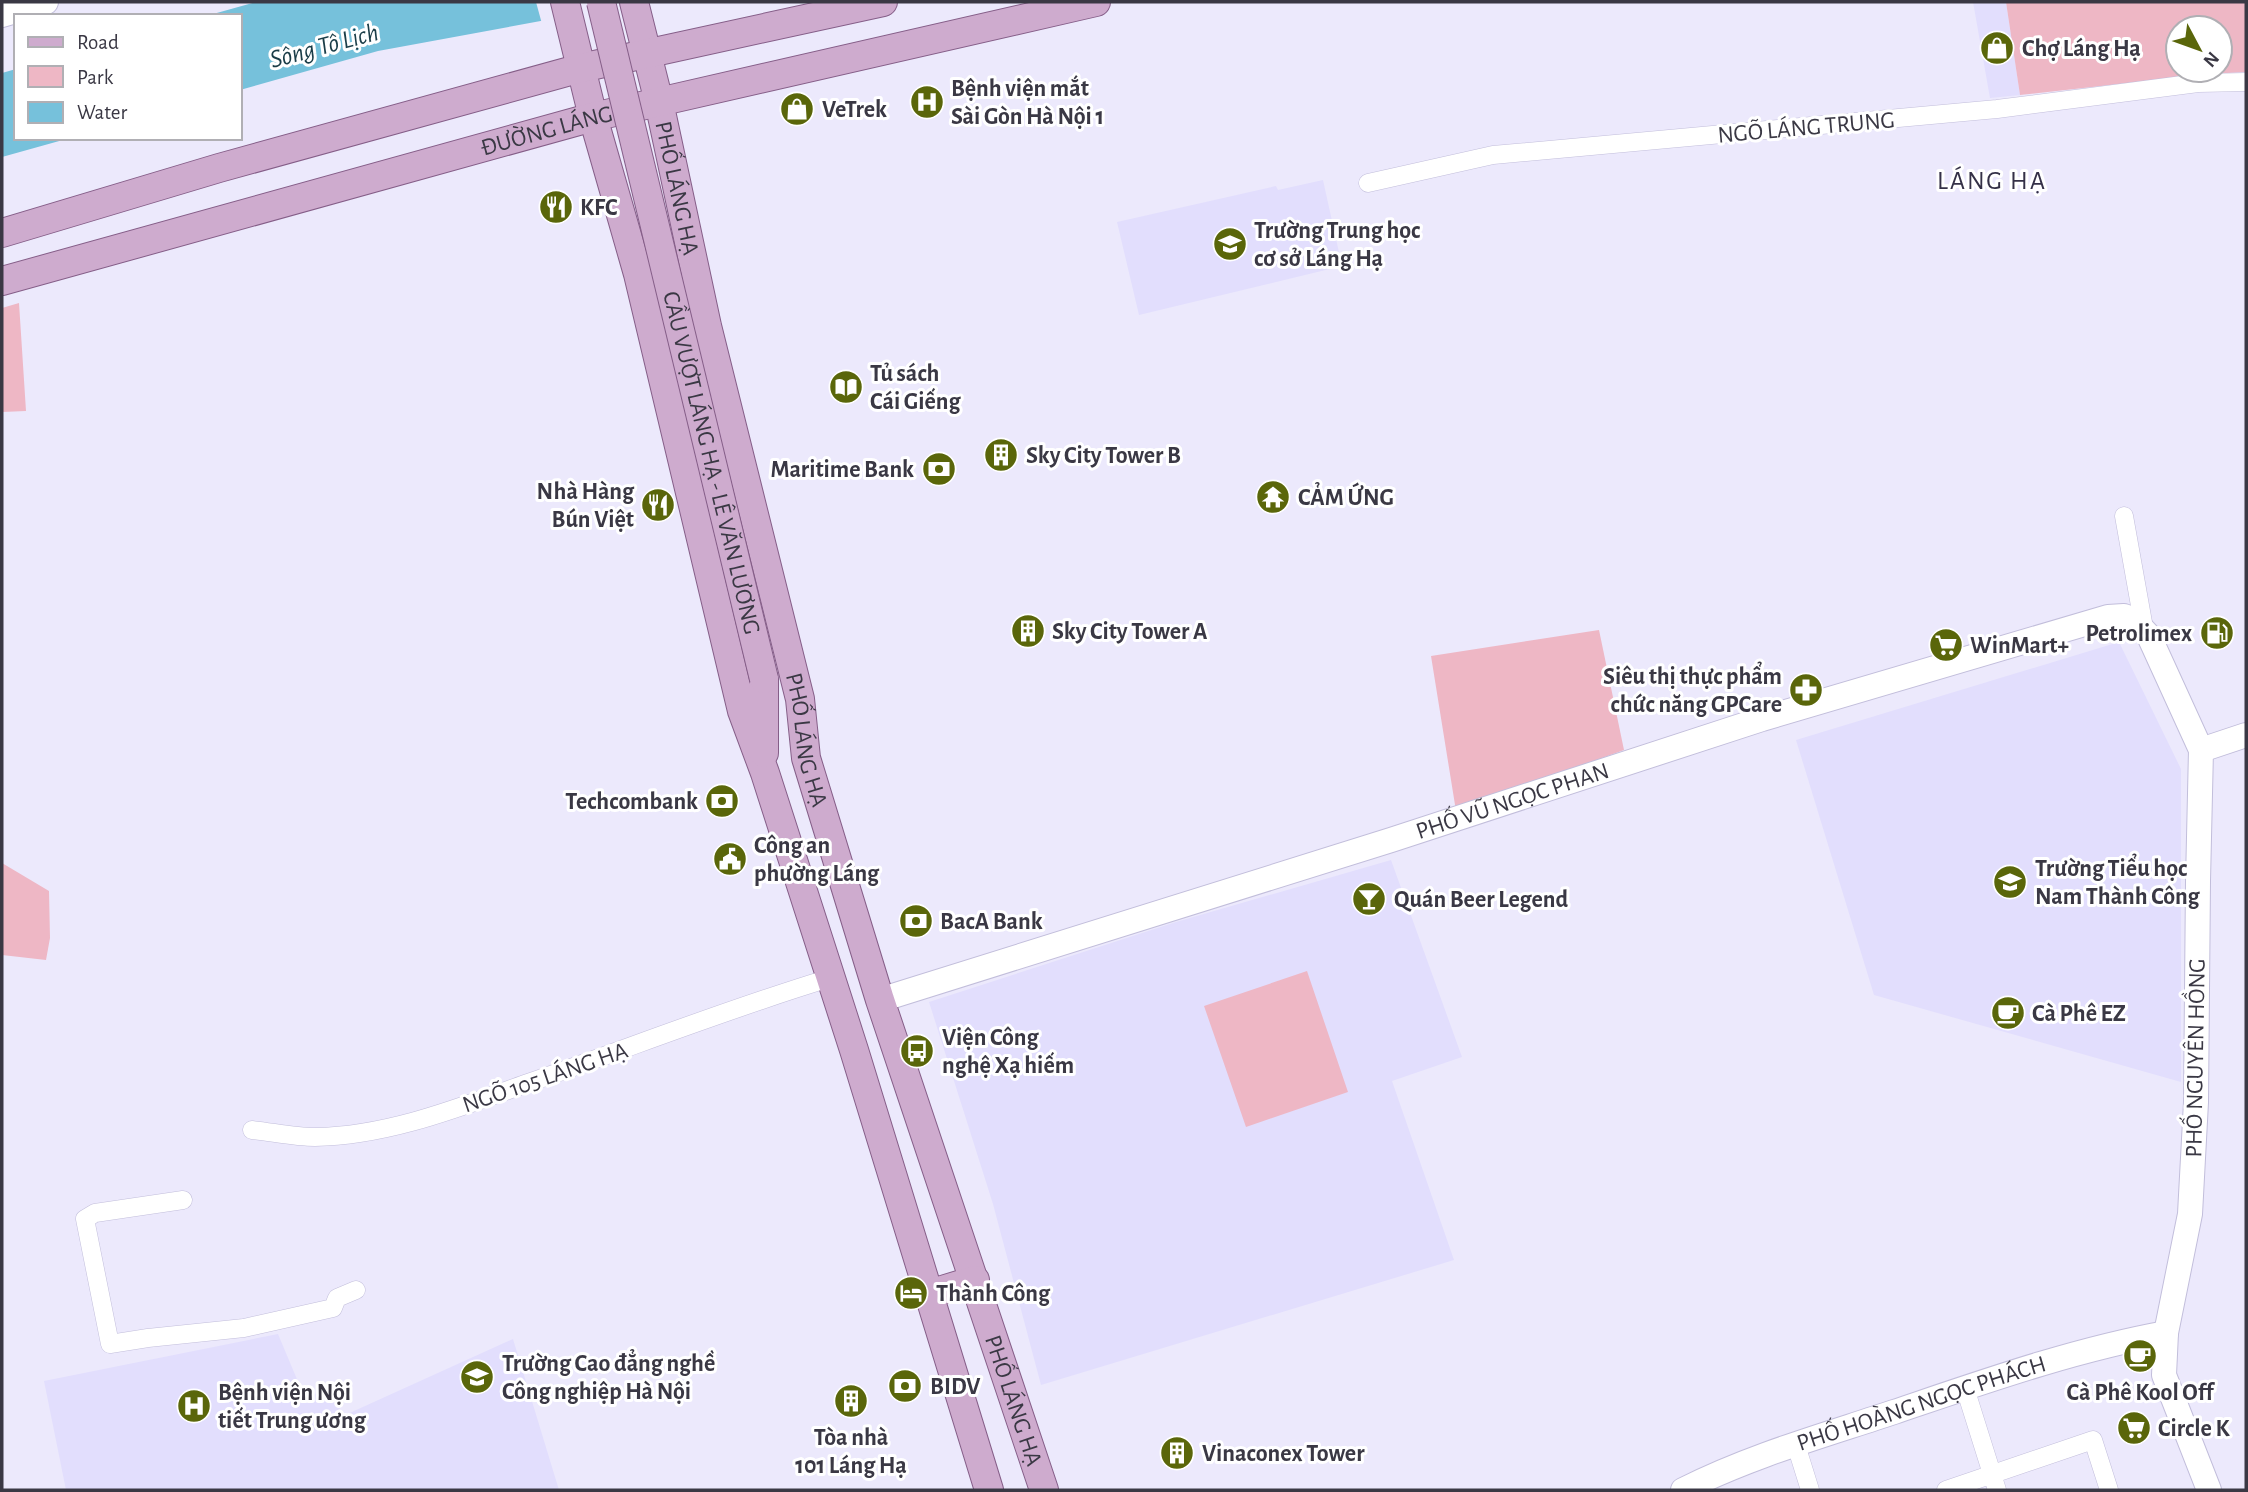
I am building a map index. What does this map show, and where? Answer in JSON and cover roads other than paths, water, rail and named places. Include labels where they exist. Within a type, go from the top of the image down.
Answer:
[{"type":"main road","name":"CẦU VƯỢT LÁNG HẠ - LÊ VĂN LƯƠNG","points":[[601,2],[764,679],[765,774]]},
{"type":"main road","name":"ĐƯỜNG LÁNG","points":[[2,233],[219,168],[581,68],[883,2]]},
{"type":"main road","name":"ĐƯỜNG LÁNG","points":[[2,281],[593,117],[1096,2]]},
{"type":"main road","name":"PHỐ LÁNG HẠ","points":[[635,5],[659,102],[693,263],[800,699],[806,758],[880,999],[1044,1490]]},
{"type":"main road","name":"PHỐ LÁNG HẠ","points":[[568,13],[593,117],[638,274],[742,711],[765,774],[830,978],[989,1490]]},
{"type":"main road","points":[[638,274],[693,263]]},
{"type":"main road","name":"CẦU VƯỢT LÁNG HẠ - LÊ VĂN LƯƠNG","points":[[764,679],[806,758]]},
{"type":"main road","points":[[929,1294],[975,1280]]},
{"type":"street","points":[[2,15],[46,2]]},
{"type":"street","name":"NGÕ LÁNG TRUNG","points":[[1368,183],[1493,155],[2008,108],[2197,83],[2246,82]]},
{"type":"street","points":[[2124,516],[2144,628]]},
{"type":"street","name":"PHỐ VŨ NGỌC PHAN","points":[[880,999],[1378,844],[1681,744],[1921,671],[2108,617],[2124,616],[2144,628]]},
{"type":"street","name":"PHỐ NGUYÊN HỒNG","points":[[2144,628],[2202,750],[2196,1102],[2190,1214],[2166,1333],[2164,1375],[2209,1490]]},
{"type":"street","points":[[2202,750],[2246,735]]},
{"type":"street","name":"NGÕ 105 LÁNG HẠ","points":[[251,1130],[317,1137],[370,1131],[417,1120],[830,978]]},
{"type":"street","points":[[183,1200],[95,1213],[85,1219],[110,1344],[244,1328],[333,1308],[337,1298],[356,1290]]},
{"type":"street","name":"PHỐ HOÀNG NGỌC PHÁCH","points":[[1683,1490],[1730,1467],[1965,1388],[2119,1342],[2166,1333]]},
{"type":"street","points":[[1965,1388],[1994,1483]]},
{"type":"street","points":[[1946,1490],[1994,1483],[2093,1440],[2109,1490]]},
{"type":"street","points":[[1796,1445],[1810,1490]]},
{"type":"water","name":"Sông Tô Lịch","points":[[256,2],[644,2],[378,51],[242,89],[242,14],[213,14]]},
{"type":"water","points":[[14,70],[14,140],[63,140],[2,157],[2,73]]},
{"type":"place","name":"Chợ Láng Hạ","points":[[1997,48]]},
{"type":"place","name":"Bệnh viện mắt Sài Gòn Hà Nội 1","points":[[927,102]]},
{"type":"place","name":"VeTrek","points":[[797,109]]},
{"type":"place","name":"KFC","points":[[556,207]]},
{"type":"place","name":"Trường Trung học cơ sở Láng Hạ","points":[[1230,244]]},
{"type":"place","name":"Tủ sách Cái Giếng","points":[[846,387]]},
{"type":"place","name":"Sky City Tower B","points":[[1001,455]]},
{"type":"place","name":"Maritime Bank","points":[[939,469]]},
{"type":"place","name":"CẢM ỨNG","points":[[1273,497]]},
{"type":"place","name":"Nhà Hàng Bún Việt","points":[[658,505]]},
{"type":"place","name":"Sky City Tower A","points":[[1028,631]]},
{"type":"place","name":"Petrolimex","points":[[2217,633]]},
{"type":"place","name":"WinMart+","points":[[1946,645]]},
{"type":"place","name":"Siêu thị thực phẩm chức năng GPCare","points":[[1806,690]]},
{"type":"place","name":"Techcombank","points":[[722,801]]},
{"type":"place","name":"Công an phường Láng","points":[[730,859]]},
{"type":"place","name":"Trường Tiểu học Nam Thành Công","points":[[2010,882]]},
{"type":"place","name":"Quán Beer Legend","points":[[1369,899]]},
{"type":"place","name":"BacA Bank","points":[[916,921]]},
{"type":"place","name":"Cà Phê EZ","points":[[2008,1013]]},
{"type":"place","name":"Viện Công nghệ Xạ hiếm","points":[[917,1051]]},
{"type":"place","name":"Thành Công","points":[[911,1293]]},
{"type":"place","name":"Cà Phê Kool Off","points":[[2140,1356]]},
{"type":"place","name":"Trường Cao đẳng nghề Công nghiệp Hà Nội","points":[[477,1377]]},
{"type":"place","name":"BIDV","points":[[905,1386]]},
{"type":"place","name":"Tòa nhà 101 Láng Hạ","points":[[851,1401]]},
{"type":"place","name":"Bệnh viện Nội tiết Trung ương","points":[[194,1406]]},
{"type":"place","name":"Circle K","points":[[2134,1428]]},
{"type":"place","name":"Vinaconex Tower","points":[[1177,1453]]},
{"type":"district","name":"LÁNG HẠ","points":[[1992,180]]}]
